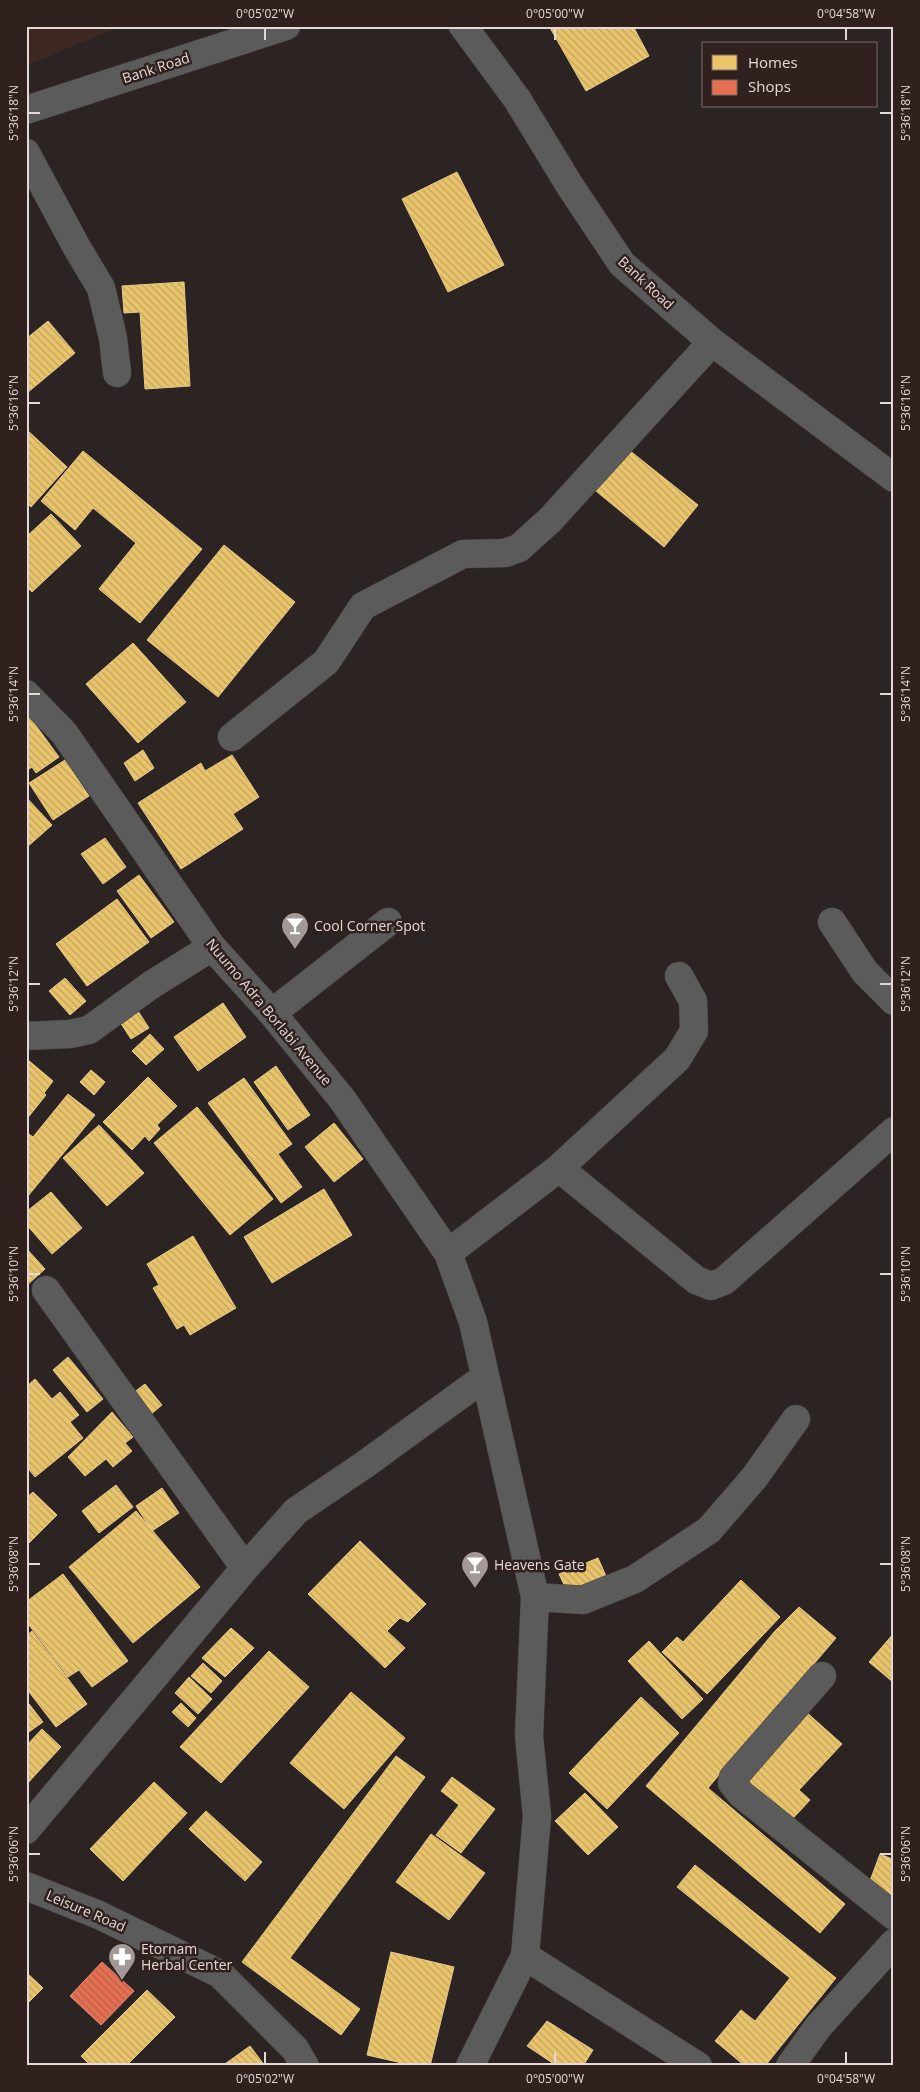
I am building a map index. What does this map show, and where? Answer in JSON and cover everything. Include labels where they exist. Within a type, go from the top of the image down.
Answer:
[{"type":"street","name":"Bank Road","points":[[26,110],[286,26]]},
{"type":"street","name":"Bank Road","points":[[463,26],[517,99],[570,186],[622,264],[712,342],[894,478]]},
{"type":"street","points":[[26,153],[71,238],[101,288],[113,338],[118,373]]},
{"type":"street","points":[[232,737],[326,662],[363,606],[463,554],[505,553],[519,548],[550,520],[712,342]]},
{"type":"street","name":"Nuumo Adra Borlabi Avenue","points":[[26,694],[64,733],[212,947],[272,1013],[342,1099],[448,1253],[473,1322],[534,1597],[529,1736],[537,1816],[524,1956]]},
{"type":"street","points":[[272,1013],[388,922]]},
{"type":"street","points":[[832,922],[865,972],[894,1001]]},
{"type":"street","points":[[26,1036],[70,1034],[89,1030],[144,991],[212,947]]},
{"type":"street","points":[[448,1253],[559,1168],[677,1059],[694,1031],[692,1001],[680,976]]},
{"type":"street","points":[[559,1168],[696,1280],[711,1286],[724,1281],[894,1131]]},
{"type":"street","points":[[46,1290],[245,1568]]},
{"type":"street","points":[[26,1830],[245,1568],[296,1511],[364,1465],[485,1377]]},
{"type":"street","points":[[534,1597],[583,1600],[635,1579],[709,1530],[754,1478],[796,1420]]},
{"type":"street","points":[[822,1676],[733,1778],[732,1783],[741,1794],[894,1916]]},
{"type":"street","name":"Leisure Road","points":[[26,1886],[99,1915],[220,1974],[295,2049],[305,2066]]},
{"type":"street","points":[[790,2066],[818,2027],[894,1943]]},
{"type":"street","points":[[470,2066],[524,1956],[698,2066]]},
{"type":"shaded area","points":[[26,26],[121,26],[26,66]]},
{"type":"building: Homes","points":[[549,26],[633,26],[649,56],[586,91]]},
{"type":"building: Homes","points":[[457,172],[504,265],[448,292],[402,199]]},
{"type":"building: Homes","points":[[184,282],[190,386],[145,389],[140,312],[124,313],[122,286]]},
{"type":"building: Homes","points":[[48,321],[75,353],[27,393],[26,339]]},
{"type":"building: Homes","points":[[26,429],[67,467],[31,507],[26,502]]},
{"type":"building: Homes","points":[[629,450],[698,505],[664,547],[596,491]]},
{"type":"building: Homes","points":[[83,451],[202,549],[140,623],[99,589],[136,543],[93,508],[75,530],[41,501]]},
{"type":"building: Homes","points":[[51,514],[81,546],[32,592],[26,586],[26,537]]},
{"type":"building: Homes","points":[[224,545],[295,602],[218,697],[147,640]]},
{"type":"building: Homes","points":[[133,643],[186,702],[138,743],[86,684]]},
{"type":"building: Homes","points":[[26,712],[59,757],[36,773],[32,767],[26,771]]},
{"type":"building: Homes","points":[[143,750],[154,768],[135,781],[124,763]]},
{"type":"building: Homes","points":[[232,755],[259,797],[233,814],[243,829],[181,869],[138,803],[201,763],[205,771]]},
{"type":"building: Homes","points":[[65,760],[89,796],[53,820],[29,783]]},
{"type":"building: Homes","points":[[26,797],[52,825],[26,848]]},
{"type":"building: Homes","points":[[105,838],[126,867],[103,884],[81,854]]},
{"type":"building: Homes","points":[[139,875],[174,922],[151,938],[117,891]]},
{"type":"building: Homes","points":[[117,899],[149,942],[87,986],[56,944]]},
{"type":"building: Homes","points":[[65,978],[86,1001],[70,1015],[49,991]]},
{"type":"building: Homes","points":[[223,1003],[246,1037],[198,1071],[174,1037]]},
{"type":"building: Homes","points":[[138,1011],[149,1028],[131,1039],[120,1022]]},
{"type":"building: Homes","points":[[150,1034],[164,1049],[146,1065],[132,1051]]},
{"type":"building: Homes","points":[[28,1060],[53,1081],[44,1093],[46,1095],[26,1120],[26,1062]]},
{"type":"building: Homes","points":[[276,1066],[310,1115],[288,1130],[254,1082]]},
{"type":"building: Homes","points":[[91,1070],[105,1082],[94,1095],[80,1082]]},
{"type":"building: Homes","points":[[148,1077],[177,1106],[157,1125],[160,1129],[149,1141],[145,1136],[132,1150],[103,1122]]},
{"type":"building: Homes","points":[[244,1078],[292,1144],[278,1154],[302,1187],[281,1203],[208,1103]]},
{"type":"building: Homes","points":[[68,1094],[95,1115],[28,1196],[26,1195],[26,1132],[33,1137]]},
{"type":"building: Homes","points":[[197,1107],[273,1199],[230,1235],[154,1143]]},
{"type":"building: Homes","points":[[334,1123],[363,1159],[334,1182],[305,1147]]},
{"type":"building: Homes","points":[[99,1125],[144,1173],[107,1206],[63,1158]]},
{"type":"building: Homes","points":[[324,1189],[352,1235],[272,1283],[244,1237]]},
{"type":"building: Homes","points":[[51,1192],[82,1228],[52,1254],[26,1224],[26,1212]]},
{"type":"building: Homes","points":[[193,1236],[236,1308],[190,1335],[184,1325],[177,1329],[153,1288],[159,1285],[147,1264]]},
{"type":"building: Homes","points":[[26,1248],[45,1269],[26,1286]]},
{"type":"building: Homes","points":[[68,1357],[103,1399],[87,1412],[53,1370]]},
{"type":"building: Homes","points":[[35,1379],[52,1399],[60,1392],[79,1415],[70,1422],[83,1438],[35,1477],[26,1466],[26,1387]]},
{"type":"building: Homes","points":[[145,1384],[162,1405],[150,1415],[133,1393]]},
{"type":"building: Homes","points":[[112,1412],[133,1437],[125,1443],[132,1451],[113,1467],[106,1459],[85,1476],[68,1457]]},
{"type":"building: Homes","points":[[116,1485],[133,1507],[99,1533],[82,1511]]},
{"type":"building: Homes","points":[[162,1488],[179,1513],[152,1531],[136,1506]]},
{"type":"building: Homes","points":[[33,1492],[57,1515],[26,1546],[26,1498]]},
{"type":"building: Homes","points":[[136,1511],[200,1587],[133,1643],[69,1567]]},
{"type":"building: Homes","points":[[360,1541],[426,1604],[408,1622],[400,1618],[387,1631],[405,1648],[385,1668],[308,1594]]},
{"type":"building: Homes","points":[[598,1558],[606,1576],[567,1591],[559,1574]]},
{"type":"building: Homes","points":[[63,1574],[128,1661],[92,1687],[79,1670],[68,1677],[26,1621],[26,1602]]},
{"type":"building: Homes","points":[[741,1580],[780,1617],[707,1694],[662,1652],[677,1637],[683,1642]]},
{"type":"building: Homes","points":[[799,1607],[836,1638],[708,1788],[845,1904],[820,1933],[646,1786],[775,1631]]},
{"type":"building: Homes","points":[[231,1628],[254,1648],[225,1677],[202,1658]]},
{"type":"building: Homes","points":[[32,1631],[87,1704],[56,1727],[26,1688],[26,1636]]},
{"type":"building: Homes","points":[[894,1633],[894,1683],[869,1662]]},
{"type":"building: Homes","points":[[649,1641],[703,1699],[682,1719],[628,1661]]},
{"type":"building: Homes","points":[[269,1651],[309,1687],[221,1783],[180,1747]]},
{"type":"building: Homes","points":[[203,1663],[222,1681],[211,1693],[191,1676]]},
{"type":"building: Homes","points":[[189,1677],[212,1699],[198,1714],[175,1693]]},
{"type":"building: Homes","points":[[351,1692],[405,1738],[344,1809],[290,1763]]},
{"type":"building: Homes","points":[[641,1697],[679,1733],[607,1809],[569,1773]]},
{"type":"building: Homes","points":[[26,1700],[43,1722],[26,1734]]},
{"type":"building: Homes","points":[[181,1703],[196,1718],[188,1727],[172,1712]]},
{"type":"building: Homes","points":[[804,1710],[842,1744],[799,1790],[810,1800],[785,1827],[737,1783]]},
{"type":"building: Homes","points":[[42,1729],[61,1747],[26,1785],[26,1746]]},
{"type":"building: Homes","points":[[396,1756],[425,1777],[290,1958],[360,2009],[341,2035],[242,1962]]},
{"type":"building: Homes","points":[[452,1777],[495,1809],[461,1853],[436,1835],[459,1805],[441,1791]]},
{"type":"building: Homes","points":[[154,1782],[187,1813],[123,1881],[90,1849]]},
{"type":"building: Homes","points":[[585,1793],[618,1827],[588,1855],[555,1821]]},
{"type":"building: Homes","points":[[206,1811],[262,1862],[245,1881],[189,1829]]},
{"type":"building: Homes","points":[[431,1834],[485,1873],[449,1920],[396,1882]]},
{"type":"building: Homes","points":[[880,1854],[892,1859],[894,1855],[894,1897],[868,1886]]},
{"type":"building: Homes","points":[[695,1865],[836,1978],[765,2066],[745,2066],[715,2041],[741,2010],[755,2021],[790,1978],[677,1887]]},
{"type":"building: Homes","points":[[391,1952],[454,1967],[430,2066],[415,2066],[367,2055]]},
{"type":"building: Homes","points":[[26,1972],[43,1988],[26,2005]]},
{"type":"building: Homes","points":[[147,1990],[175,2017],[126,2066],[91,2066],[81,2056]]},
{"type":"building: Homes","points":[[547,2021],[593,2050],[583,2066],[557,2066],[527,2046]]},
{"type":"building: Homes","points":[[250,2046],[265,2066],[222,2066]]},
{"type":"building: Shops","points":[[102,1962],[134,1991],[101,2025],[70,1996]]},
{"type":"place","name":"Cool Corner Spot","points":[[295,950]]},
{"type":"place","name":"Heavens Gate","points":[[475,1589]]},
{"type":"place","name":"Etornam Herbal Center","points":[[122,1981]]}]
